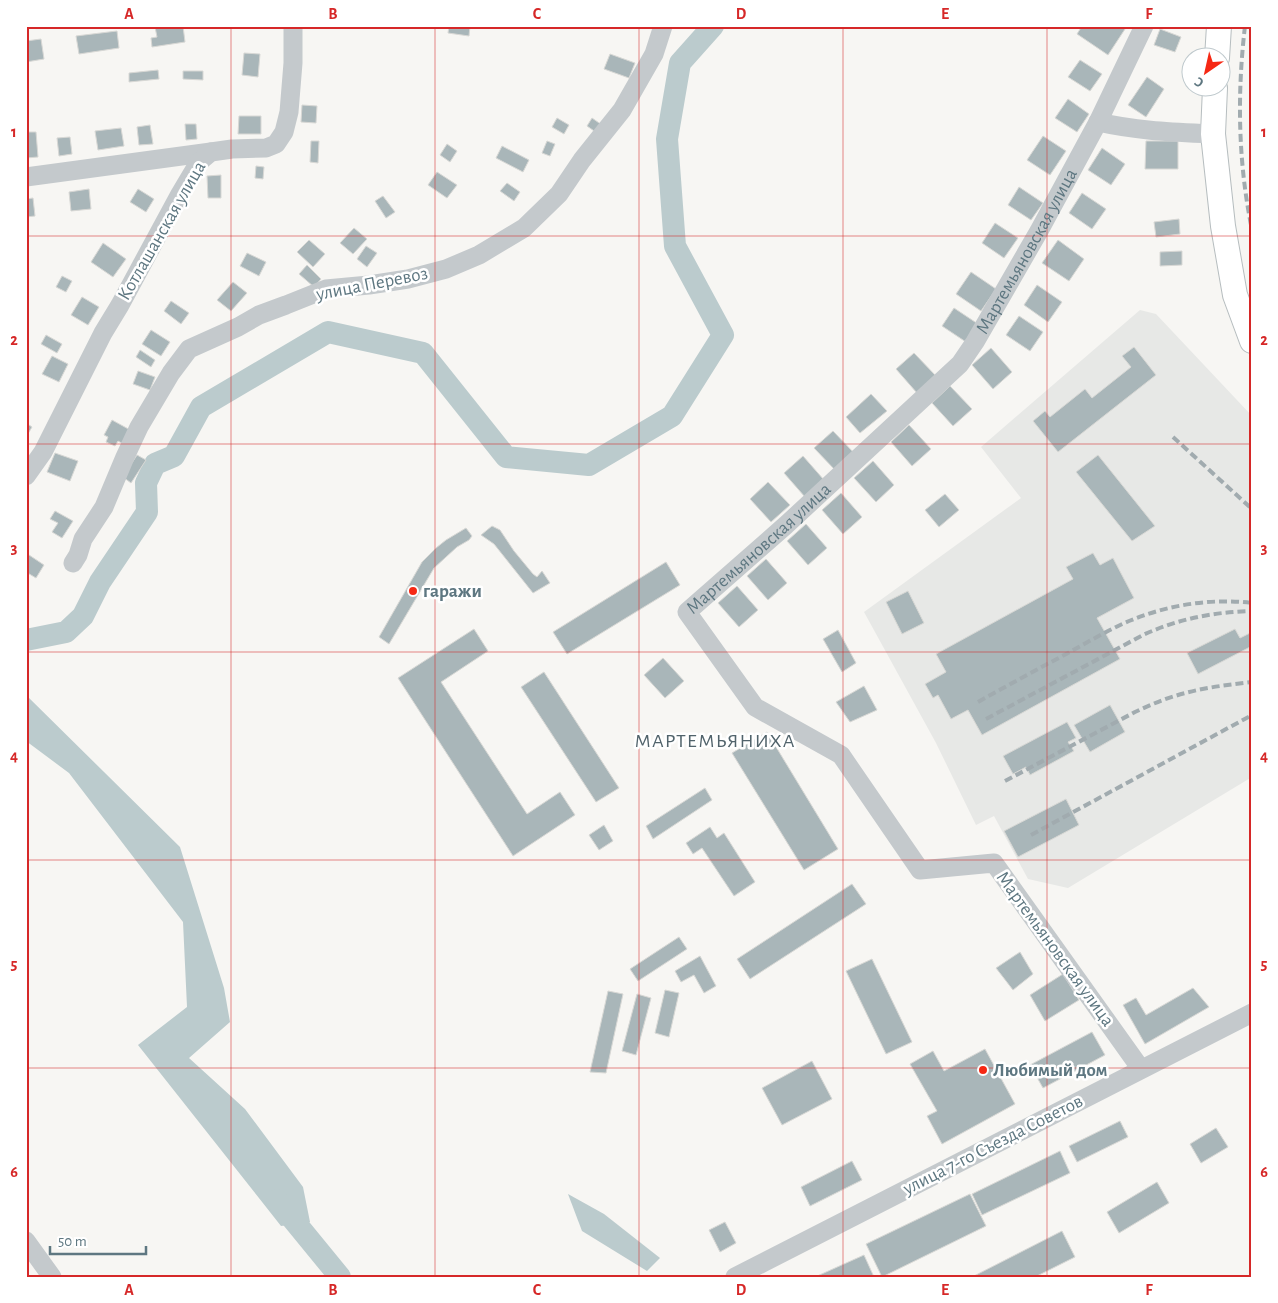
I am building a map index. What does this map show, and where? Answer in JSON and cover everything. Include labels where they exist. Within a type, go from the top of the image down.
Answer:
[{"type":"main road","points":[[1218,48],[1219,26]]},
{"type":"main road","points":[[1215,98],[1213,134],[1229,265],[1235,295],[1252,341]]},
{"type":"street","name":"Котлашанская улица","points":[[26,476],[43,452],[103,333],[199,162],[211,152],[266,148],[276,144],[284,132],[289,112],[293,63],[293,26]]},
{"type":"street","name":"улица Перевоз","points":[[73,563],[78,555],[83,539],[104,507],[139,427],[171,373],[189,349],[238,327],[259,315],[326,289],[408,279],[446,268],[479,254],[524,228],[559,194],[582,160],[622,110],[654,54],[663,26]]},
{"type":"street","name":"Мартемьяновская улица","points":[[1142,1070],[994,864],[920,870],[841,755],[755,707],[687,612],[786,525],[960,364],[975,342],[1034,239],[1098,122],[1144,26]]},
{"type":"street","points":[[1098,122],[1122,128],[1149,131],[1213,134]]},
{"type":"street","points":[[26,177],[211,152]]},
{"type":"street","name":"улица 7-го Съезда Советов","points":[[735,1277],[1252,1013]]},
{"type":"street","points":[[26,1240],[52,1277]]},
{"type":"shaded area","points":[[1140,310],[1156,314],[1252,416],[1252,777],[1068,888],[1028,879],[994,816],[976,825],[936,743],[864,612],[1021,498],[981,447]]},
{"type":"shaded area","points":[[26,695],[180,847],[224,988],[230,1022],[189,1058],[245,1109],[303,1187],[310,1222],[281,1226],[138,1045],[187,1007],[183,922],[69,773],[26,741]]},
{"type":"shaded area","points":[[568,1194],[604,1214],[660,1258],[647,1271],[582,1231]]},
{"type":"building","points":[[183,26],[185,42],[152,47],[151,38],[157,37],[155,27]]},
{"type":"building","points":[[248,26],[265,26],[265,28],[248,28]]},
{"type":"building","points":[[449,26],[470,26],[469,36],[448,33]]},
{"type":"building","points":[[1082,26],[1127,26],[1108,55],[1077,34]]},
{"type":"building","points":[[1160,29],[1181,37],[1175,52],[1154,45]]},
{"type":"building","points":[[117,31],[119,48],[79,54],[76,36]]},
{"type":"building","points":[[41,39],[44,59],[26,62],[26,41]]},
{"type":"building","points":[[244,53],[260,54],[258,77],[242,75]]},
{"type":"building","points":[[610,54],[635,63],[629,78],[604,69]]},
{"type":"building","points":[[1080,60],[1102,74],[1090,91],[1068,77]]},
{"type":"building","points":[[158,70],[159,79],[129,82],[129,73]]},
{"type":"building","points":[[183,71],[203,71],[203,80],[183,79]]},
{"type":"building","points":[[1147,77],[1164,89],[1146,117],[1128,105]]},
{"type":"building","points":[[1068,99],[1089,114],[1077,132],[1055,118]]},
{"type":"building","points":[[302,105],[317,106],[316,123],[301,122]]},
{"type":"building","points":[[239,116],[261,116],[261,134],[238,134]]},
{"type":"building","points":[[557,118],[569,125],[564,134],[552,127]]},
{"type":"building","points":[[592,118],[602,125],[597,133],[587,126]]},
{"type":"building","points":[[185,124],[196,124],[197,139],[186,140]]},
{"type":"building","points":[[150,125],[153,144],[139,145],[137,127]]},
{"type":"building","points":[[121,128],[124,146],[98,150],[95,131]]},
{"type":"building","points":[[26,132],[36,132],[38,157],[26,158]]},
{"type":"building","points":[[1043,136],[1066,151],[1050,175],[1027,160]]},
{"type":"building","points":[[70,137],[72,154],[59,156],[57,138]]},
{"type":"building","points":[[311,141],[319,141],[318,163],[310,162]]},
{"type":"building","points":[[547,141],[555,144],[550,156],[542,153]]},
{"type":"building","points":[[1146,141],[1178,141],[1178,169],[1145,169]]},
{"type":"building","points":[[447,144],[457,151],[450,162],[440,155]]},
{"type":"building","points":[[502,146],[529,160],[523,172],[496,158]]},
{"type":"building","points":[[1102,148],[1125,164],[1111,185],[1088,170]]},
{"type":"building","points":[[256,166],[264,167],[263,179],[255,178]]},
{"type":"building","points":[[437,172],[457,185],[447,198],[428,185]]},
{"type":"building","points":[[221,175],[221,198],[208,198],[207,176]]},
{"type":"building","points":[[507,183],[520,192],[514,201],[500,191]]},
{"type":"building","points":[[1019,187],[1043,203],[1031,220],[1008,205]]},
{"type":"building","points":[[89,189],[91,209],[71,211],[69,192]]},
{"type":"building","points":[[138,189],[154,199],[146,212],[130,202]]},
{"type":"building","points":[[1082,193],[1106,209],[1092,229],[1069,213]]},
{"type":"building","points":[[383,196],[395,212],[386,218],[375,201]]},
{"type":"building","points":[[33,198],[35,216],[26,217],[26,199]]},
{"type":"building","points":[[1179,219],[1180,234],[1156,237],[1154,222]]},
{"type":"building","points":[[995,223],[1018,238],[1004,258],[982,243]]},
{"type":"building","points":[[354,228],[367,239],[353,254],[340,243]]},
{"type":"building","points":[[309,240],[325,254],[313,267],[297,252]]},
{"type":"building","points":[[1058,240],[1084,259],[1069,281],[1042,263]]},
{"type":"building","points":[[103,243],[126,259],[113,277],[91,262]]},
{"type":"building","points":[[366,246],[377,253],[367,267],[357,259]]},
{"type":"building","points":[[1182,251],[1182,265],[1160,266],[1160,252]]},
{"type":"building","points":[[247,253],[266,262],[259,276],[240,266]]},
{"type":"building","points":[[307,265],[321,279],[314,287],[299,274]]},
{"type":"building","points":[[971,272],[996,289],[981,311],[956,294]]},
{"type":"building","points":[[62,276],[72,281],[66,292],[56,287]]},
{"type":"building","points":[[233,282],[247,293],[231,311],[217,300]]},
{"type":"building","points":[[1037,285],[1062,302],[1048,322],[1024,305]]},
{"type":"building","points":[[82,297],[99,307],[88,325],[71,315]]},
{"type":"building","points":[[171,301],[189,313],[181,324],[164,311]]},
{"type":"building","points":[[954,308],[978,324],[966,342],[942,326]]},
{"type":"building","points":[[1019,316],[1043,332],[1030,351],[1006,335]]},
{"type":"building","points":[[151,330],[170,342],[161,356],[142,344]]},
{"type":"building","points":[[46,335],[62,344],[57,353],[41,344]]},
{"type":"building","points":[[1134,347],[1156,375],[1058,452],[1033,421],[1045,411],[1050,417],[1085,389],[1092,398],[1131,367],[1122,356]]},
{"type":"building","points":[[991,348],[1012,372],[993,389],[972,365]]},
{"type":"building","points":[[140,350],[155,360],[151,367],[136,357]]},
{"type":"building","points":[[914,353],[936,376],[917,393],[896,369]]},
{"type":"building","points":[[52,356],[68,364],[59,382],[42,374]]},
{"type":"building","points":[[138,371],[155,377],[150,390],[133,384]]},
{"type":"building","points":[[950,386],[972,409],[953,426],[932,403]]},
{"type":"building","points":[[871,394],[887,411],[860,433],[846,417]]},
{"type":"building","points":[[112,420],[132,431],[125,445],[118,441],[115,446],[106,442],[108,437],[104,435]]},
{"type":"building","points":[[26,423],[32,427],[26,437]]},
{"type":"building","points":[[909,425],[931,449],[912,466],[891,442]]},
{"type":"building","points":[[833,431],[855,454],[836,471],[814,448]]},
{"type":"building","points":[[55,453],[78,461],[70,481],[47,472]]},
{"type":"building","points":[[137,455],[146,460],[131,483],[123,477]]},
{"type":"building","points":[[1098,455],[1155,526],[1132,541],[1076,472]]},
{"type":"building","points":[[803,456],[824,480],[805,497],[784,473]]},
{"type":"building","points":[[873,461],[894,485],[876,502],[854,478]]},
{"type":"building","points":[[768,482],[790,505],[771,522],[750,499]]},
{"type":"building","points":[[841,493],[862,517],[843,534],[822,510]]},
{"type":"building","points":[[945,494],[959,510],[939,527],[925,510]]},
{"type":"building","points":[[55,511],[73,521],[62,538],[52,532],[58,523],[50,519]]},
{"type":"building","points":[[806,524],[827,548],[808,565],[787,541]]},
{"type":"building","name":"гаражи","points":[[492,526],[500,530],[533,574],[537,577],[542,571],[550,583],[533,593],[494,544],[481,535]]},
{"type":"building","name":"гаражи","points":[[466,528],[472,536],[434,568],[389,644],[379,637],[422,562],[446,540]]},
{"type":"building","points":[[1093,553],[1100,565],[1113,558],[1134,598],[1097,618],[1120,659],[982,735],[968,710],[951,719],[938,695],[933,698],[925,684],[946,672],[936,654],[1073,579],[1066,567]]},
{"type":"building","points":[[29,555],[44,565],[36,578],[26,572],[26,559]]},
{"type":"building","points":[[766,559],[787,583],[768,600],[747,576]]},
{"type":"building","points":[[666,562],[680,585],[567,654],[553,632]]},
{"type":"building","points":[[737,586],[758,610],[739,627],[718,603]]},
{"type":"building","points":[[908,591],[924,623],[902,634],[886,602]]},
{"type":"building","points":[[474,629],[488,651],[441,682],[527,814],[560,792],[575,815],[513,856],[398,678]]},
{"type":"building","points":[[1235,629],[1240,638],[1252,632],[1252,646],[1198,674],[1187,653]]},
{"type":"building","points":[[838,630],[856,663],[842,672],[823,639]]},
{"type":"building","points":[[663,658],[684,681],[665,698],[644,675]]},
{"type":"building","points":[[544,672],[619,788],[596,802],[521,687]]},
{"type":"building","points":[[864,686],[877,710],[850,722],[836,702]]},
{"type":"building","points":[[1110,705],[1125,732],[1090,752],[1074,725]]},
{"type":"building","points":[[1067,722],[1076,738],[1068,742],[1074,751],[1030,775],[1026,767],[1013,774],[1003,756]]},
{"type":"building","points":[[767,732],[838,849],[804,870],[732,753]]},
{"type":"building","points":[[705,788],[712,800],[653,839],[646,826]]},
{"type":"building","points":[[1066,799],[1079,825],[1018,857],[1004,831]]},
{"type":"building","points":[[604,825],[613,841],[599,850],[589,835]]},
{"type":"building","points":[[710,827],[717,838],[724,833],[755,882],[734,896],[702,848],[693,854],[686,843]]},
{"type":"building","points":[[852,884],[866,904],[750,979],[737,959]]},
{"type":"building","points":[[679,937],[687,949],[638,981],[630,969]]},
{"type":"building","points":[[1020,952],[1033,974],[1013,990],[996,968]]},
{"type":"building","points":[[700,956],[716,986],[704,993],[694,975],[681,982],[675,971]]},
{"type":"building","points":[[872,959],[912,1042],[886,1054],[846,971]]},
{"type":"building","points":[[1063,974],[1079,1000],[1045,1021],[1030,995]]},
{"type":"building","points":[[1193,988],[1209,1007],[1145,1044],[1123,1005],[1136,998],[1146,1015]]},
{"type":"building","points":[[665,990],[679,993],[669,1037],[655,1033]]},
{"type":"building","points":[[608,991],[623,994],[606,1073],[590,1072]]},
{"type":"building","points":[[637,994],[651,998],[636,1055],[622,1051]]},
{"type":"building","points":[[1092,1032],[1105,1055],[1043,1088],[1030,1065]]},
{"type":"building","points":[[985,1049],[1015,1104],[942,1144],[927,1116],[937,1111],[910,1064],[933,1051],[944,1071]]},
{"type":"building","points":[[812,1061],[832,1099],[782,1125],[762,1088]]},
{"type":"building","points":[[1120,1121],[1128,1137],[1077,1162],[1069,1146]]},
{"type":"building","points":[[1216,1128],[1228,1147],[1201,1163],[1190,1144]]},
{"type":"building","points":[[1060,1151],[1070,1173],[982,1215],[972,1194]]},
{"type":"building","points":[[852,1161],[862,1180],[810,1206],[801,1187]]},
{"type":"building","points":[[1157,1182],[1169,1203],[1119,1233],[1107,1212]]},
{"type":"building","points":[[970,1194],[986,1226],[882,1277],[866,1244]]},
{"type":"building","points":[[725,1222],[736,1243],[720,1252],[709,1230]]},
{"type":"building","points":[[1062,1231],[1075,1257],[1035,1277],[972,1277]]},
{"type":"building","points":[[864,1255],[874,1277],[815,1277]]},
{"type":"waterway","points":[[26,640],[66,632],[83,616],[100,582],[147,512],[146,483],[155,464],[174,456],[201,407],[328,332],[423,353],[506,457],[589,465],[672,416],[723,335],[675,246],[667,139],[680,63],[713,26]]},
{"type":"waterway","points":[[277,1200],[340,1277]]},
{"type":"railway","points":[[1245,26],[1242,51],[1240,128],[1244,179],[1252,230]]},
{"type":"railway","points":[[1173,437],[1252,509]]},
{"type":"railway","points":[[978,702],[1106,632],[1144,615],[1174,607],[1205,602],[1252,603]]},
{"type":"railway","points":[[986,719],[1156,629],[1196,617],[1252,611]]},
{"type":"railway","points":[[1005,781],[1135,712],[1160,701],[1203,689],[1252,682]]},
{"type":"railway","points":[[1031,835],[1252,715]]},
{"type":"place","name":"гаражи","points":[[413,591]]},
{"type":"place","name":"Любимый дом","points":[[983,1070]]},
{"type":"district","name":"МАРТЕМЬЯНИХА","points":[[715,741]]}]
